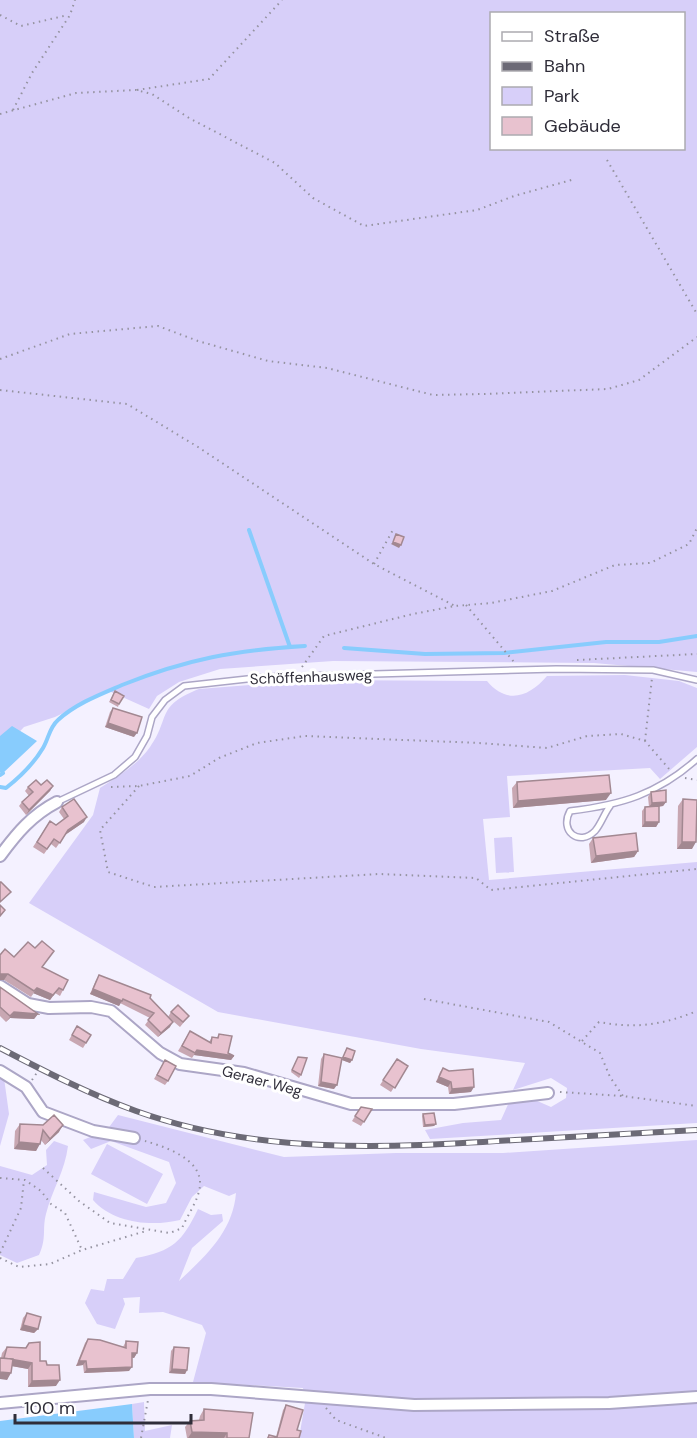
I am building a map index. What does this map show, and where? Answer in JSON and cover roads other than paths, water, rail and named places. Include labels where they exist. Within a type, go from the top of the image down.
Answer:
[{"type":"street","name":"Schöffenhausweg","points":[[0,856],[39,811],[57,802]]},
{"type":"street","name":"Geraer Weg","points":[[0,986],[28,1004],[49,1008],[91,1007],[111,1011],[126,1021],[160,1053],[180,1064],[244,1073],[351,1104],[454,1104],[548,1093]]},
{"type":"street","points":[[0,1071],[26,1087],[43,1112],[93,1131],[134,1138]]},
{"type":"street","points":[[0,1403],[150,1389],[259,1392],[414,1405],[609,1403],[697,1397]]},
{"type":"lane","name":"Schöffenhausweg","points":[[57,802],[92,788],[114,775],[135,757],[147,736],[152,717],[165,700],[184,686],[296,676],[522,671],[653,670],[697,680]]},
{"type":"lane","points":[[610,806],[596,830],[585,837],[575,837],[567,831],[565,820],[570,810],[610,806],[631,800],[675,776],[697,759]]},
{"type":"water","points":[[12,726],[37,741],[3,773],[0,772],[0,736]]},
{"type":"water","points":[[132,1404],[134,1438],[0,1438],[0,1421]]},
{"type":"waterway","points":[[249,530],[290,647]]},
{"type":"waterway","points":[[344,648],[425,654],[504,653],[606,642],[659,642],[697,636]]},
{"type":"waterway","points":[[0,787],[6,788],[31,764],[43,748],[58,720],[80,704],[97,696],[146,676],[190,662],[234,653],[305,646]]},
{"type":"railway","points":[[0,1048],[84,1090],[136,1111],[182,1125],[276,1142],[324,1145],[420,1145],[697,1130]]}]
